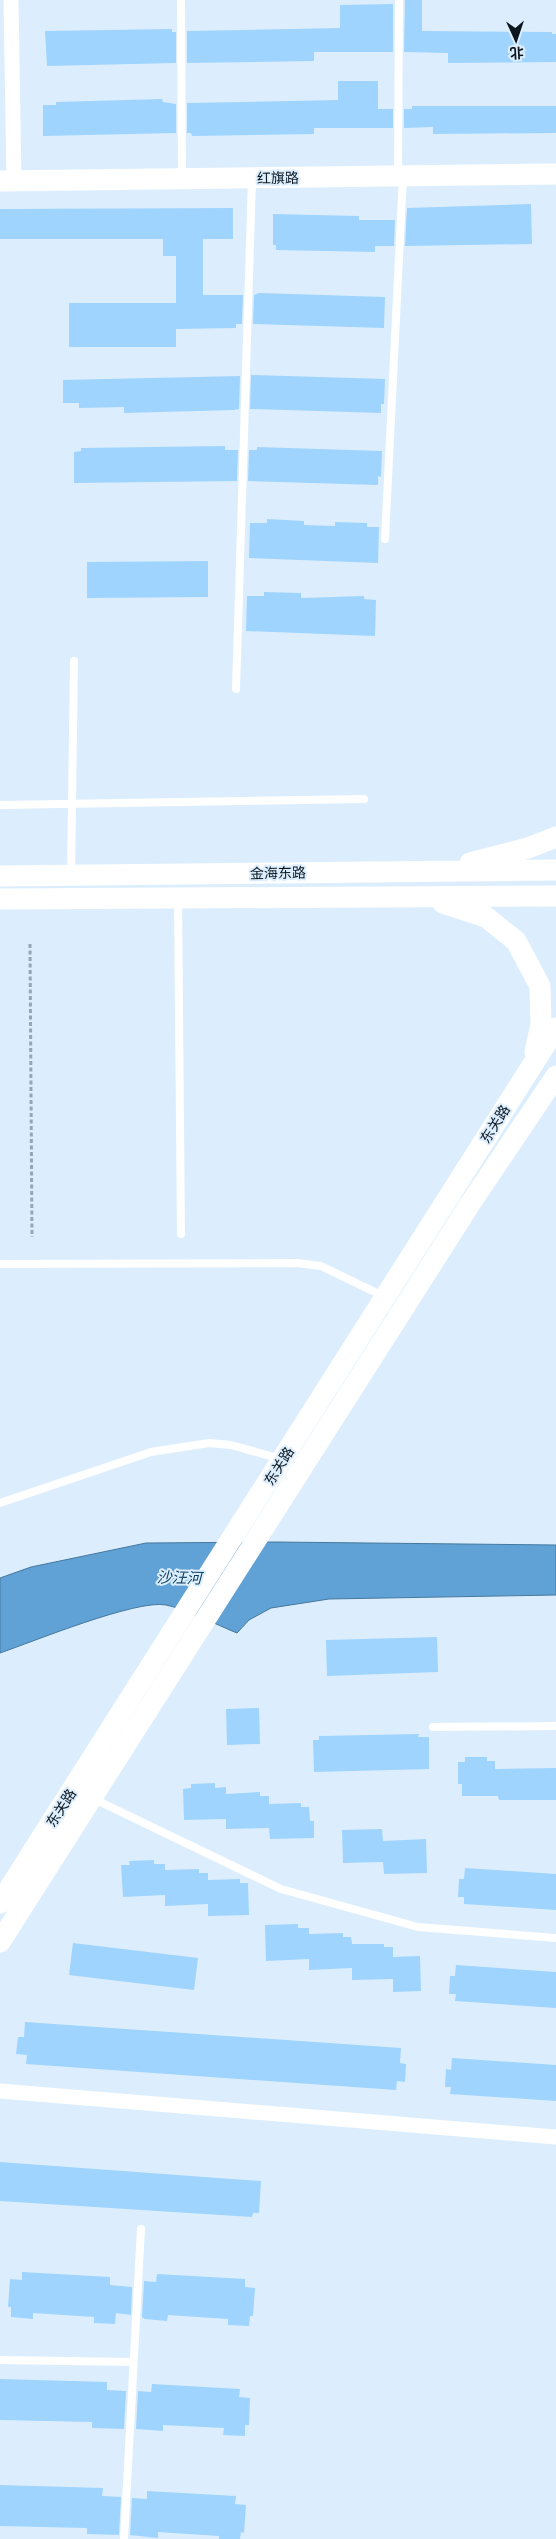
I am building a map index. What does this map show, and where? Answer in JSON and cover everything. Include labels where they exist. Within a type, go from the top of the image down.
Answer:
[{"type":"main road","name":"红旗路","points":[[7,181],[556,174]]},
{"type":"main road","points":[[436,871],[528,848],[556,837]]},
{"type":"main road","name":"金海东路","points":[[0,876],[556,870]]},
{"type":"main road","name":"金海东路","points":[[0,899],[556,896]]},
{"type":"main road","points":[[426,897],[486,917],[516,941],[540,986],[541,1024],[533,1064]]},
{"type":"main road","name":"东关路","points":[[0,1903],[556,1028]]},
{"type":"main road","name":"东关路","points":[[0,1942],[470,1204],[550,1088],[556,1076]]},
{"type":"street","points":[[7,181],[10,0]]},
{"type":"street","points":[[0,2090],[556,2137]]},
{"type":"lane","points":[[181,0],[182,179]]},
{"type":"lane","points":[[385,539],[400,176],[399,0]]},
{"type":"lane","points":[[236,689],[252,178]]},
{"type":"lane","points":[[71,876],[74,661]]},
{"type":"lane","points":[[0,805],[364,799]]},
{"type":"lane","points":[[178,899],[181,1234]]},
{"type":"lane","points":[[0,1264],[297,1262],[321,1266],[386,1297]]},
{"type":"lane","points":[[0,1503],[151,1452],[209,1443],[231,1445],[283,1459]]},
{"type":"lane","points":[[433,1727],[556,1726]]},
{"type":"lane","points":[[92,1798],[281,1889],[308,1898],[418,1927],[556,1938]]},
{"type":"lane","points":[[124,2538],[141,2229]]},
{"type":"lane","points":[[0,2360],[133,2362]]},
{"type":"path","points":[[30,944],[32,1237]]},
{"type":"water","name":"沙汪河","points":[[276,1542],[556,1545],[556,1595],[329,1599],[271,1608],[249,1620],[237,1633],[174,1607],[152,1605],[132,1608],[109,1615],[0,1653],[0,1578],[31,1567],[146,1543]]},
{"type":"building","points":[[405,0],[422,0],[422,31],[552,32],[552,34],[556,34],[556,62],[448,63],[448,53],[404,52]]},
{"type":"building","points":[[393,4],[393,52],[314,52],[314,61],[187,63],[187,31],[340,28],[340,5]]},
{"type":"building","points":[[172,29],[172,32],[176,32],[176,63],[47,66],[45,31]]},
{"type":"building","points":[[338,81],[378,81],[378,109],[393,109],[393,128],[314,128],[314,134],[192,136],[191,133],[187,133],[187,103],[338,100]]},
{"type":"building","points":[[162,99],[163,102],[176,104],[176,133],[43,136],[43,105],[56,105],[56,102]]},
{"type":"building","points":[[412,106],[556,106],[556,133],[433,134],[433,127],[404,128],[404,109],[412,109]]},
{"type":"building","points":[[531,204],[532,244],[405,246],[407,208]]},
{"type":"building","points":[[233,208],[233,239],[203,239],[203,295],[243,295],[242,324],[236,324],[236,328],[176,329],[176,347],[69,347],[69,303],[176,303],[176,256],[163,256],[163,239],[0,239],[0,209]]},
{"type":"building","points":[[273,214],[359,216],[359,220],[395,220],[394,246],[375,246],[375,252],[276,250],[276,245],[273,245]]},
{"type":"building","points":[[259,293],[385,297],[384,328],[253,324],[254,295]]},
{"type":"building","points":[[251,375],[385,379],[384,404],[381,404],[381,413],[250,409]]},
{"type":"building","points":[[240,376],[239,409],[234,410],[124,413],[124,407],[79,408],[79,403],[63,403],[63,380]]},
{"type":"building","points":[[225,446],[225,450],[238,450],[237,481],[74,483],[74,452],[81,451],[81,448]]},
{"type":"building","points":[[257,447],[382,451],[381,477],[378,476],[378,485],[248,481],[249,450],[257,450]]},
{"type":"building","points":[[267,519],[304,521],[304,525],[335,526],[335,522],[367,523],[367,527],[379,527],[378,563],[249,558],[250,523],[267,523]]},
{"type":"building","points":[[208,561],[208,597],[87,598],[87,562]]},
{"type":"building","points":[[264,592],[301,593],[301,598],[364,596],[364,599],[376,600],[375,636],[246,631],[247,596],[264,596]]},
{"type":"building","points":[[437,1637],[438,1672],[327,1676],[326,1640]]},
{"type":"building","points":[[259,1708],[260,1744],[227,1745],[226,1709]]},
{"type":"building","points":[[419,1734],[418,1737],[429,1737],[429,1769],[314,1772],[313,1740],[319,1740],[319,1736]]},
{"type":"building","points":[[465,1757],[487,1757],[487,1761],[495,1761],[495,1769],[556,1768],[556,1800],[499,1800],[498,1796],[462,1796],[462,1784],[458,1784],[458,1762],[465,1762]]},
{"type":"building","points":[[215,1783],[215,1788],[226,1787],[226,1794],[260,1792],[260,1796],[269,1796],[269,1804],[301,1803],[301,1807],[309,1807],[310,1821],[314,1821],[314,1838],[270,1839],[269,1828],[226,1829],[226,1819],[184,1820],[183,1789],[191,1788],[191,1784]]},
{"type":"building","points":[[382,1829],[383,1841],[426,1839],[427,1873],[384,1874],[383,1862],[343,1863],[342,1830]]},
{"type":"building","points":[[154,1860],[154,1864],[165,1864],[165,1870],[199,1869],[199,1873],[208,1873],[208,1880],[240,1879],[240,1883],[248,1883],[249,1915],[208,1916],[208,1904],[165,1906],[165,1895],[123,1897],[121,1865],[130,1865],[129,1861]]},
{"type":"building","points":[[465,1868],[556,1874],[556,1910],[464,1904],[464,1897],[458,1897],[459,1879],[464,1879]]},
{"type":"building","points":[[298,1924],[298,1928],[309,1928],[309,1934],[343,1933],[343,1937],[351,1937],[352,1944],[384,1944],[384,1947],[393,1947],[393,1957],[420,1956],[421,1991],[393,1992],[393,1979],[352,1980],[352,1968],[309,1970],[309,1959],[266,1961],[265,1925]]},
{"type":"building","points":[[73,1943],[198,1958],[194,1990],[69,1975]]},
{"type":"building","points":[[456,1965],[556,1972],[556,2008],[455,2001],[456,1994],[449,1994],[450,1976],[455,1976]]},
{"type":"building","points":[[25,2022],[401,2048],[400,2063],[406,2064],[405,2082],[397,2081],[396,2090],[26,2064],[27,2055],[16,2054],[18,2037],[24,2037]]},
{"type":"building","points":[[452,2058],[556,2065],[556,2101],[450,2094],[451,2087],[445,2087],[446,2069],[451,2070]]},
{"type":"building","points":[[0,2162],[261,2181],[259,2213],[253,2213],[252,2217],[0,2201]]},
{"type":"building","points":[[22,2272],[110,2277],[110,2285],[132,2287],[131,2315],[116,2313],[115,2324],[94,2323],[94,2317],[33,2313],[33,2319],[11,2317],[11,2307],[8,2307],[10,2279],[22,2280]]},
{"type":"building","points":[[157,2274],[245,2279],[245,2287],[255,2288],[253,2316],[250,2316],[249,2326],[228,2325],[228,2319],[168,2315],[167,2321],[145,2319],[142,2317],[144,2281],[156,2282]]},
{"type":"building","points":[[0,2379],[107,2382],[107,2390],[126,2391],[124,2429],[92,2428],[92,2422],[0,2420]]},
{"type":"building","points":[[152,2384],[240,2389],[239,2397],[250,2398],[249,2425],[245,2425],[245,2436],[223,2435],[224,2428],[163,2425],[163,2431],[136,2429],[138,2391],[151,2392]]},
{"type":"building","points":[[0,2485],[103,2488],[102,2496],[121,2497],[119,2535],[87,2534],[87,2528],[0,2526]]},
{"type":"building","points":[[147,2491],[236,2496],[235,2504],[246,2505],[244,2533],[241,2532],[240,2539],[219,2539],[219,2536],[158,2532],[158,2538],[130,2535],[132,2498],[147,2499]]}]
